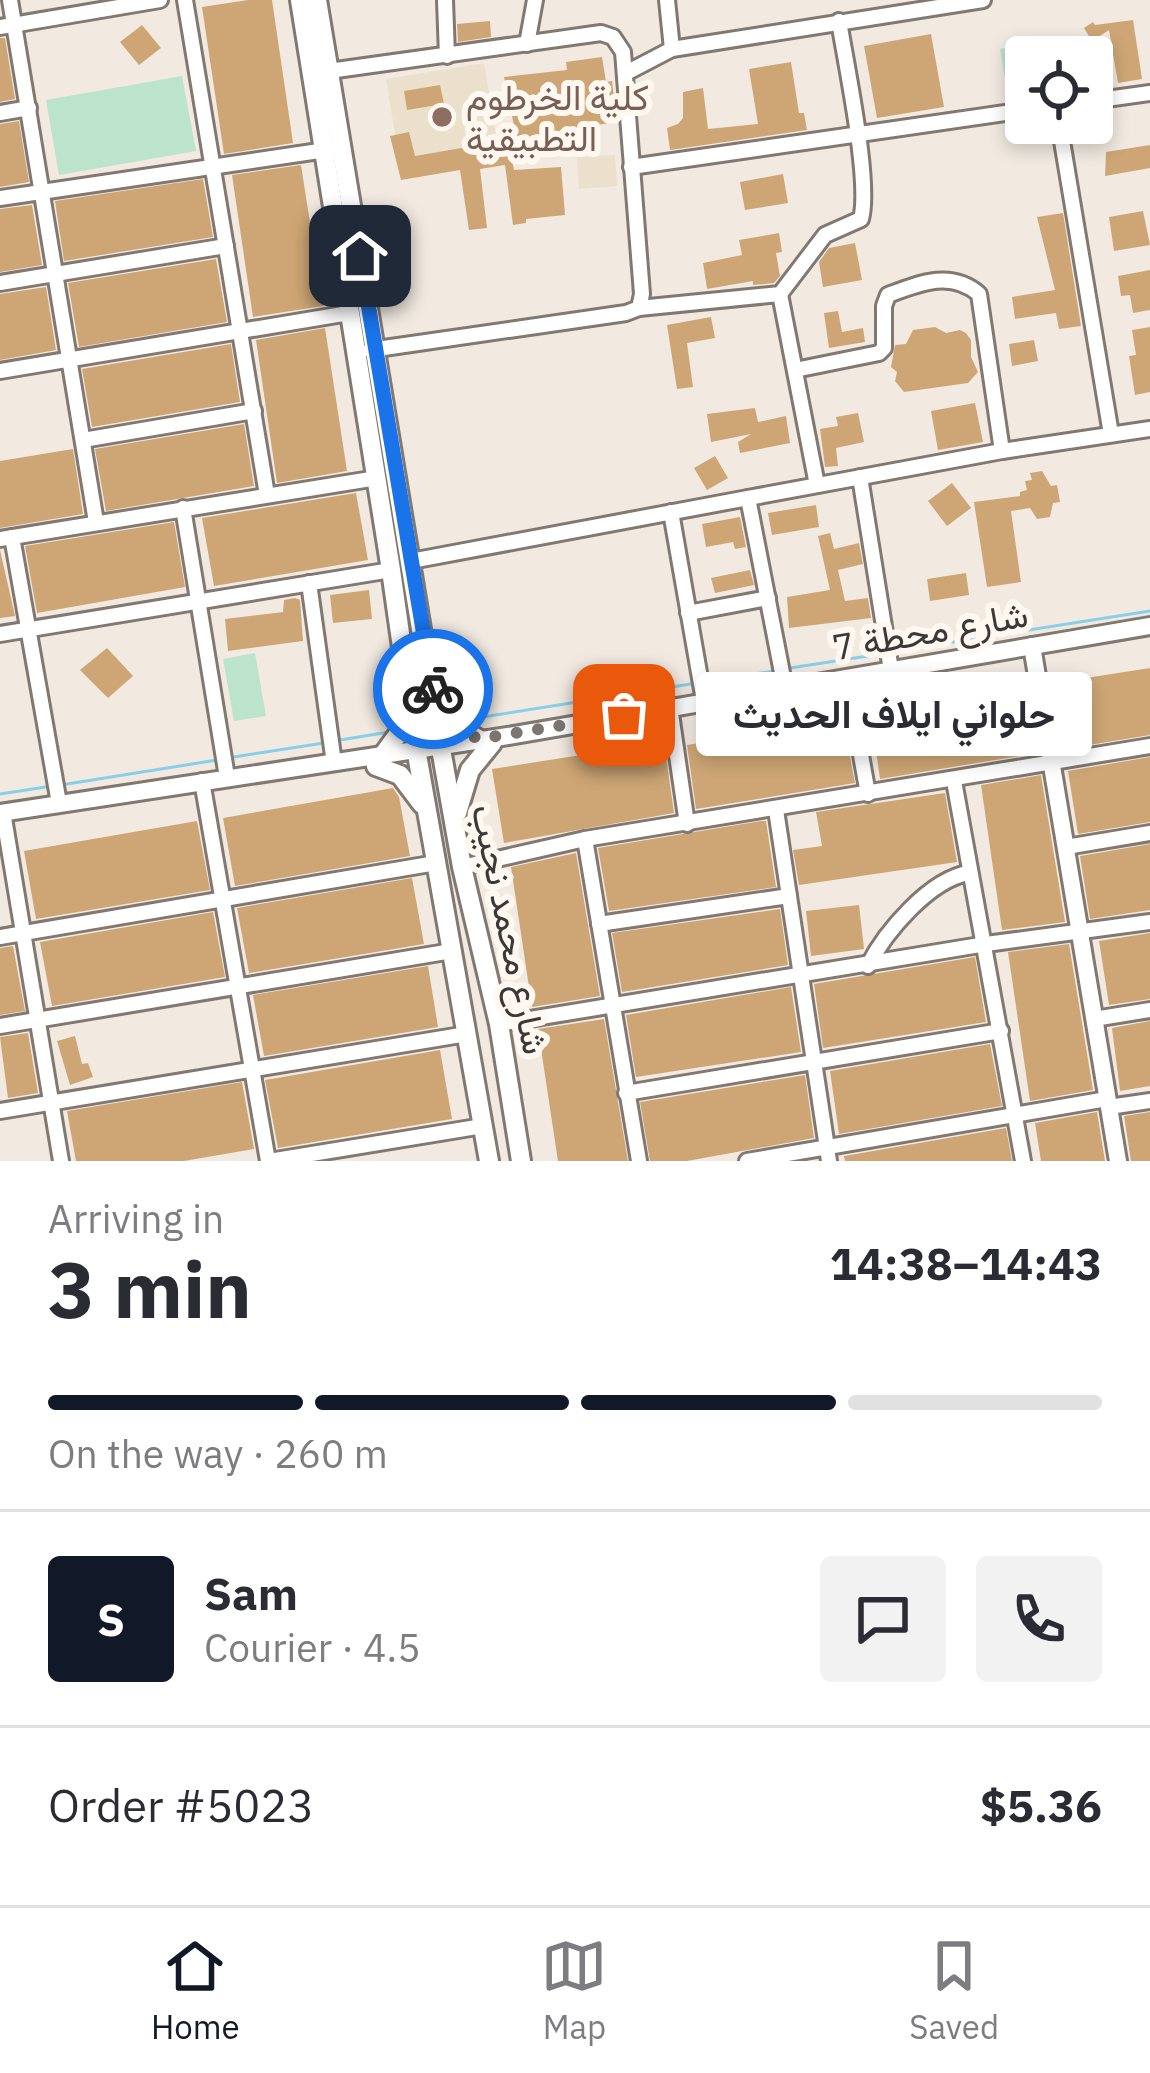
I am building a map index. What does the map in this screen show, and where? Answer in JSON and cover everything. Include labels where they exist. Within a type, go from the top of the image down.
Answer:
[{"type":"main road","name":"شارع محمد نجيب","points":[[300,0],[349,313],[365,350],[411,560],[462,867],[499,1024],[521,1161]]},
{"type":"main road","name":"شارع محمد نجيب","points":[[317,0],[417,755],[488,1161]]},
{"type":"main road","points":[[429,681],[453,721],[493,740],[470,770],[455,824]]},
{"type":"main road","points":[[407,683],[402,724],[380,761],[400,776],[428,812]]},
{"type":"street","points":[[10,0],[7,26],[28,108],[96,522]]},
{"type":"street","points":[[7,26],[160,0]]},
{"type":"street","points":[[185,0],[267,495]]},
{"type":"street","points":[[445,0],[447,56]]},
{"type":"street","points":[[527,44],[535,0]]},
{"type":"street","points":[[667,0],[672,49]]},
{"type":"street","points":[[626,73],[672,49],[933,4],[983,0]]},
{"type":"street","points":[[365,350],[639,308],[780,294],[825,235],[861,219],[856,135],[839,21]]},
{"type":"street","points":[[329,71],[601,33],[619,44],[626,73],[642,294],[639,308]]},
{"type":"street","points":[[1113,98],[1150,93]]},
{"type":"street","points":[[0,113],[28,108]]},
{"type":"street","points":[[631,167],[1005,113]]},
{"type":"street","points":[[1063,144],[1112,434]]},
{"type":"street","points":[[0,198],[326,150]]},
{"type":"street","points":[[0,284],[226,246]]},
{"type":"street","points":[[795,370],[880,353],[888,295],[925,281],[967,284],[979,294],[1002,451]]},
{"type":"street","points":[[780,294],[817,485]]},
{"type":"street","points":[[0,371],[349,313]]},
{"type":"street","points":[[82,440],[254,411]]},
{"type":"street","points":[[411,560],[1002,451],[1150,429]]},
{"type":"street","points":[[860,477],[892,670]]},
{"type":"street","points":[[59,803],[28,629],[6,538],[377,478]]},
{"type":"street","points":[[748,498],[785,688]]},
{"type":"street","points":[[183,508],[227,777]]},
{"type":"street","points":[[671,512],[704,701]]},
{"type":"street","points":[[0,634],[392,570]]},
{"type":"street","points":[[309,584],[340,762]]},
{"type":"street","points":[[688,613],[768,598]]},
{"type":"street","name":"شارع محطة 7","points":[[2,812],[227,777],[380,761],[1150,626]]},
{"type":"street","points":[[1032,646],[1118,1161]]},
{"type":"street","points":[[848,677],[868,794]]},
{"type":"street","points":[[670,707],[687,824]]},
{"type":"street","points":[[462,867],[585,839],[1150,746]]},
{"type":"street","points":[[202,781],[269,1161],[482,1126]]},
{"type":"street","points":[[954,781],[1023,1161]]},
{"type":"street","points":[[776,811],[828,1154]]},
{"type":"street","points":[[2,812],[61,1161]]},
{"type":"street","points":[[1066,847],[1150,833]]},
{"type":"street","points":[[585,839],[639,1161]]},
{"type":"street","points":[[0,937],[436,863]]},
{"type":"street","points":[[868,966],[897,922],[946,879],[969,873]]},
{"type":"street","points":[[599,924],[789,896]]},
{"type":"street","points":[[499,1024],[986,944],[1150,922]]},
{"type":"street","points":[[0,1026],[452,951]]},
{"type":"street","points":[[1094,1018],[1150,1010]]},
{"type":"street","points":[[626,1093],[1001,1031]]},
{"type":"street","points":[[0,1111],[467,1034]]},
{"type":"street","points":[[747,1161],[828,1154],[1016,1115],[1150,1101]]},
{"type":"shaded area","name":"كلية الخرطوم التطبيقية","points":[[484,63],[499,155],[401,170],[386,79]]},
{"type":"shaded area","points":[[615,155],[617,186],[579,189],[577,157]]},
{"type":"green space","points":[[182,76],[196,151],[59,175],[46,100]]},
{"type":"green space","points":[[255,653],[266,716],[234,721],[223,659]]},
{"type":"building","points":[[272,0],[293,143],[224,154],[202,7]]},
{"type":"building","points":[[1133,20],[1142,79],[1118,83],[1113,36],[1109,30],[1089,36],[1084,28]]},
{"type":"building","points":[[490,21],[491,37],[458,42],[457,24]]},
{"type":"building","points":[[142,25],[161,48],[139,65],[120,42]]},
{"type":"building","points":[[931,34],[944,107],[877,118],[864,46]]},
{"type":"building","points":[[0,38],[5,38],[15,99],[0,102]]},
{"type":"building","points":[[602,57],[606,82],[612,81],[617,122],[568,129],[570,139],[518,145],[504,77],[567,70],[566,62]]},
{"type":"building","points":[[791,62],[799,113],[804,113],[807,130],[670,150],[667,128],[683,118],[683,92],[703,88],[708,129],[758,124],[749,69]]},
{"type":"building","points":[[440,85],[444,104],[407,110],[404,91]]},
{"type":"building","points":[[19,121],[29,182],[0,187],[0,124]]},
{"type":"building","points":[[409,132],[415,156],[508,140],[514,170],[561,167],[565,215],[513,225],[505,165],[480,169],[487,228],[469,230],[460,170],[401,180],[390,136]]},
{"type":"building","points":[[1150,145],[1150,168],[1105,176],[1106,152]]},
{"type":"building","points":[[301,165],[323,306],[253,317],[232,175]]},
{"type":"building","points":[[783,174],[788,203],[745,210],[740,182]]},
{"type":"building","points":[[203,179],[213,237],[64,261],[55,201]]},
{"type":"building","points":[[32,205],[42,265],[0,272],[0,209]]},
{"type":"building","points":[[1143,211],[1150,245],[1114,251],[1109,217]]},
{"type":"building","points":[[1063,213],[1081,326],[1059,329],[1056,313],[1015,319],[1012,297],[1055,290],[1037,217]]},
{"type":"building","points":[[779,233],[780,276],[774,283],[753,285],[753,281],[707,289],[703,263],[742,255],[739,240]]},
{"type":"building","points":[[855,243],[862,280],[823,287],[819,262],[829,248]]},
{"type":"building","points":[[216,259],[227,322],[79,347],[68,283]]},
{"type":"building","points":[[1150,270],[1150,310],[1133,313],[1130,295],[1121,296],[1118,276]]},
{"type":"building","points":[[46,287],[56,350],[0,360],[0,294]]},
{"type":"building","points":[[838,311],[842,332],[863,328],[865,342],[829,348],[824,313]]},
{"type":"building","points":[[711,317],[715,338],[687,343],[693,387],[677,389],[667,325]]},
{"type":"building","points":[[935,327],[946,333],[966,333],[978,372],[968,383],[904,392],[891,367],[895,345],[906,344],[913,330]]},
{"type":"building","points":[[1150,327],[1150,392],[1135,395],[1129,356],[1136,355],[1132,330]]},
{"type":"building","points":[[325,328],[347,471],[277,483],[256,340]]},
{"type":"building","points":[[1034,340],[1038,361],[1012,366],[1009,344]]},
{"type":"building","points":[[231,344],[240,402],[92,427],[82,369]]},
{"type":"building","points":[[975,403],[983,442],[938,450],[931,411]]},
{"type":"building","points":[[755,408],[758,422],[786,416],[790,443],[740,453],[738,442],[751,434],[711,442],[707,414]]},
{"type":"building","points":[[858,413],[864,442],[836,448],[838,466],[825,467],[820,429],[838,426],[836,417]]},
{"type":"building","points":[[244,424],[254,486],[106,511],[95,449]]},
{"type":"building","points":[[73,449],[83,514],[0,528],[0,461]]},
{"type":"building","points":[[715,456],[728,478],[707,490],[694,468]]},
{"type":"building","points":[[1042,471],[1051,486],[1057,485],[1060,502],[1053,503],[1050,517],[1037,519],[1030,508],[1011,511],[1021,582],[987,587],[974,502],[1020,496],[1027,490],[1025,481],[1032,480],[1030,473]]},
{"type":"building","points":[[952,483],[971,508],[947,526],[928,501]]},
{"type":"building","points":[[356,493],[368,560],[214,586],[202,518]]},
{"type":"building","points":[[816,505],[819,527],[772,535],[768,513]]},
{"type":"building","points":[[740,517],[746,547],[735,549],[733,542],[706,547],[702,524]]},
{"type":"building","points":[[174,522],[185,587],[37,613],[25,546]]},
{"type":"building","points":[[830,533],[834,549],[859,543],[863,564],[838,570],[845,601],[868,598],[871,618],[789,628],[787,597],[830,590],[818,536]]},
{"type":"building","points":[[0,550],[15,616],[0,618]]},
{"type":"building","points":[[750,570],[754,585],[715,593],[711,578]]},
{"type":"building","points":[[966,573],[969,595],[930,601],[927,579]]},
{"type":"building","points":[[369,590],[372,619],[333,623],[330,595]]},
{"type":"building","points":[[284,600],[300,600],[303,641],[228,651],[225,619],[283,612]]},
{"type":"building","points":[[107,648],[133,676],[108,698],[80,670]]},
{"type":"building","points":[[1150,668],[1150,735],[1065,749],[1054,683]]},
{"type":"building","points":[[1026,690],[1037,753],[880,779],[871,714],[966,700],[971,728],[1003,727],[998,695]]},
{"type":"building","points":[[843,720],[855,783],[696,809],[687,745]]},
{"type":"building","points":[[664,742],[674,813],[504,843],[492,769]]},
{"type":"building","points":[[1150,757],[1150,822],[1078,834],[1068,771]]},
{"type":"building","points":[[1041,775],[1065,922],[1002,930],[981,785]]},
{"type":"building","points":[[393,788],[399,797],[410,856],[235,886],[223,818]]},
{"type":"building","points":[[945,793],[957,862],[799,885],[793,850],[822,846],[816,812]]},
{"type":"building","points":[[197,821],[210,890],[36,919],[24,851]]},
{"type":"building","points":[[766,821],[776,887],[609,911],[598,848]]},
{"type":"building","points":[[1150,844],[1150,910],[1090,919],[1080,856]]},
{"type":"building","points":[[576,853],[600,996],[532,1007],[511,867]]},
{"type":"building","points":[[412,878],[424,944],[249,973],[237,908]]},
{"type":"building","points":[[859,905],[864,949],[811,956],[806,911]]},
{"type":"building","points":[[780,909],[788,965],[622,992],[612,933]]},
{"type":"building","points":[[213,912],[225,977],[52,1006],[40,942]]},
{"type":"building","points":[[1150,933],[1150,999],[1109,1005],[1099,941]]},
{"type":"building","points":[[1069,944],[1093,1090],[1030,1101],[1008,952]]},
{"type":"building","points":[[13,946],[25,1011],[0,1015],[0,948]]},
{"type":"building","points":[[975,957],[986,1022],[823,1048],[814,984]]},
{"type":"building","points":[[428,966],[438,1027],[264,1056],[253,995]]},
{"type":"building","points":[[791,987],[801,1052],[636,1077],[626,1015]]},
{"type":"building","points":[[604,1019],[628,1161],[558,1161],[538,1029]]},
{"type":"building","points":[[1150,1021],[1150,1086],[1120,1091],[1112,1028]]},
{"type":"building","points":[[28,1033],[38,1093],[8,1098],[0,1037]]},
{"type":"building","points":[[75,1036],[82,1064],[88,1063],[93,1077],[70,1085],[57,1041]]},
{"type":"building","points":[[990,1044],[1002,1106],[839,1134],[830,1071]]},
{"type":"building","points":[[440,1050],[452,1119],[278,1148],[265,1080]]},
{"type":"building","points":[[805,1075],[814,1138],[687,1161],[650,1161],[640,1102]]},
{"type":"building","points":[[242,1082],[254,1149],[184,1161],[76,1161],[67,1111]]},
{"type":"building","points":[[1097,1112],[1105,1161],[1041,1161],[1035,1123]]},
{"type":"building","points":[[1150,1112],[1150,1161],[1131,1161],[1124,1116]]},
{"type":"building","points":[[1006,1128],[1012,1161],[845,1161],[844,1156]]},
{"type":"waterway","points":[[896,651],[1150,611]]},
{"type":"waterway","points":[[790,668],[881,654]]},
{"type":"waterway","points":[[707,682],[774,671]]},
{"type":"waterway","points":[[464,720],[697,683]]},
{"type":"waterway","points":[[334,741],[389,732]]},
{"type":"waterway","points":[[227,758],[324,743]]},
{"type":"waterway","points":[[61,785],[217,760]]},
{"type":"waterway","points":[[0,794],[52,786]]},
{"type":"way so far","points":[[433,689],[457,726],[478,739],[624,715]]},
{"type":"place","name":"كلية الخرطوم التطبيقية","points":[[442,117]]},
{"type":"place","name":"حلواني ايلاف الحديث","points":[[624,715]]},
{"type":"route","points":[[360,256],[433,689]]}]
